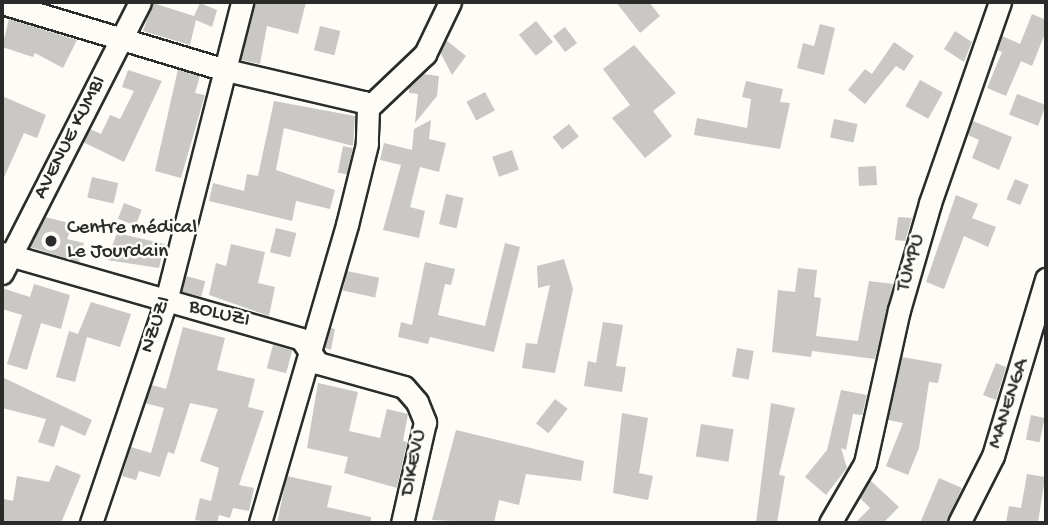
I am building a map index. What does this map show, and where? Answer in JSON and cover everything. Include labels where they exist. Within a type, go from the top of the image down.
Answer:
[{"type":"street","name":"AVENUE KUMBI","points":[[5,261],[140,2]]},
{"type":"street","name":"NZUZI","points":[[91,523],[166,301],[242,2]]},
{"type":"street","points":[[368,108],[420,60],[450,2]]},
{"type":"street","name":"TUMPU","points":[[830,523],[865,463],[918,243],[1000,2]]},
{"type":"street","points":[[2,3],[226,70],[364,102],[368,108],[371,116],[361,171],[260,523]]},
{"type":"street","name":"BOLUZI","points":[[5,261],[166,301],[302,339],[310,350]]},
{"type":"street","name":"MANENGA","points":[[959,523],[993,456],[1046,279]]},
{"type":"street","name":"DIKEVU","points":[[310,350],[318,363],[404,387],[417,402],[425,422],[402,523]]},
{"type":"building","points":[[255,2],[306,2],[298,34],[267,26],[260,64],[241,60]]},
{"type":"building","points":[[616,2],[649,2],[660,16],[640,33]]},
{"type":"building","points":[[153,3],[194,16],[200,3],[217,10],[212,27],[196,20],[190,45],[143,31]]},
{"type":"building","points":[[1032,14],[1046,20],[1046,31],[1032,66],[1021,61],[1006,96],[987,88],[1002,52],[997,50],[1002,36],[1020,44]]},
{"type":"building","points":[[9,19],[77,40],[63,68],[35,53],[33,57],[2,47]]},
{"type":"building","points":[[536,21],[553,42],[536,56],[519,35]]},
{"type":"building","points":[[820,24],[835,28],[824,75],[797,68],[803,43],[814,46]]},
{"type":"building","points":[[320,26],[340,31],[334,55],[314,50]]},
{"type":"building","points":[[565,27],[577,43],[565,52],[553,36]]},
{"type":"building","points":[[955,31],[972,42],[964,62],[944,49]]},
{"type":"building","points":[[446,40],[466,56],[452,75],[440,52]]},
{"type":"building","points":[[894,42],[914,56],[904,71],[896,66],[865,104],[848,90],[865,69],[872,74]]},
{"type":"building","points":[[634,45],[676,93],[653,111],[672,136],[645,158],[612,118],[630,105],[603,69]]},
{"type":"building","points":[[178,69],[200,76],[195,93],[205,95],[181,178],[155,171]]},
{"type":"building","points":[[128,70],[162,81],[124,162],[83,142],[90,129],[101,134],[110,115],[120,119],[134,91],[122,87]]},
{"type":"building","points":[[423,74],[439,76],[437,96],[415,123],[418,94],[409,93],[409,87]]},
{"type":"building","points":[[920,80],[943,93],[928,119],[905,106]]},
{"type":"building","points":[[746,81],[783,89],[780,102],[790,103],[780,149],[694,135],[697,118],[747,128],[751,99],[742,97]]},
{"type":"building","points":[[485,92],[495,111],[476,120],[466,102]]},
{"type":"building","points":[[1017,94],[1046,105],[1038,126],[1009,115]]},
{"type":"building","points":[[2,96],[46,115],[37,138],[24,133],[2,182]]},
{"type":"building","points":[[274,101],[355,116],[353,146],[284,128],[276,170],[335,190],[330,209],[296,201],[292,221],[209,201],[213,183],[244,191],[247,174],[258,176]]},
{"type":"building","points":[[834,119],[857,124],[854,143],[830,138]]},
{"type":"building","points":[[431,120],[429,139],[446,143],[439,172],[420,167],[410,207],[425,211],[419,238],[383,230],[401,165],[380,160],[384,143],[412,150],[414,129]]},
{"type":"building","points":[[973,121],[1012,137],[999,170],[972,158],[979,140],[968,135]]},
{"type":"building","points":[[569,124],[579,137],[562,150],[552,137]]},
{"type":"building","points":[[343,146],[353,148],[348,174],[338,173]]},
{"type":"building","points":[[512,150],[519,170],[499,177],[492,157]]},
{"type":"building","points":[[876,166],[877,185],[859,186],[858,167]]},
{"type":"building","points":[[92,177],[118,183],[114,204],[87,197]]},
{"type":"building","points":[[1015,179],[1029,185],[1020,205],[1006,199]]},
{"type":"building","points":[[446,194],[464,198],[457,228],[439,224]]},
{"type":"building","points":[[956,195],[978,204],[972,218],[996,227],[988,247],[964,236],[944,289],[926,282]]},
{"type":"building","points":[[124,203],[142,210],[136,226],[118,219]]},
{"type":"building","name":"Centre médical Le Jourdain","points":[[45,217],[73,224],[67,239],[84,243],[79,262],[30,247]]},
{"type":"building","points":[[898,217],[912,218],[905,241],[895,240]]},
{"type":"building","points":[[276,228],[296,233],[290,257],[270,252]]},
{"type":"building","points":[[117,233],[165,244],[159,268],[107,260]]},
{"type":"building","points":[[505,243],[520,247],[494,352],[430,337],[428,344],[398,337],[401,322],[412,325],[425,262],[455,269],[451,285],[445,284],[438,315],[485,326]]},
{"type":"building","points":[[231,244],[265,252],[258,283],[275,287],[269,316],[209,295],[216,263],[226,266]]},
{"type":"building","points":[[564,259],[573,289],[555,373],[522,368],[526,343],[537,344],[550,285],[538,288],[537,266]]},
{"type":"building","points":[[798,268],[817,270],[814,297],[821,298],[816,336],[858,341],[869,281],[893,284],[875,359],[812,351],[811,357],[772,352],[778,290],[795,292]]},
{"type":"building","points":[[347,271],[379,278],[375,297],[343,291]]},
{"type":"building","points":[[186,276],[205,281],[201,297],[182,291]]},
{"type":"building","points":[[34,284],[70,295],[61,329],[41,323],[27,370],[7,364],[22,315],[2,309],[2,288],[30,297]]},
{"type":"building","points":[[91,302],[131,314],[120,347],[87,337],[75,382],[56,377],[69,331],[78,334]]},
{"type":"building","points":[[603,322],[623,325],[616,366],[626,367],[622,392],[584,386],[588,361],[596,363]]},
{"type":"building","points":[[183,327],[225,338],[217,370],[255,379],[248,407],[264,411],[239,485],[254,488],[249,511],[233,508],[230,518],[219,515],[217,523],[195,520],[200,498],[211,501],[219,468],[200,461],[218,409],[190,403],[174,454],[168,452],[160,477],[139,471],[136,480],[122,476],[131,447],[151,453],[164,408],[145,403],[152,385],[166,389]]},
{"type":"building","points":[[331,328],[335,329],[331,350],[325,348]]},
{"type":"building","points":[[273,345],[292,350],[286,373],[267,368]]},
{"type":"building","points":[[737,348],[754,351],[749,380],[732,377]]},
{"type":"building","points":[[902,357],[942,364],[938,383],[929,382],[919,448],[908,475],[886,466],[903,423],[888,420]]},
{"type":"building","points":[[996,363],[1006,367],[996,400],[983,395]]},
{"type":"building","points":[[2,377],[92,420],[85,436],[61,425],[54,447],[38,442],[46,419],[2,408]]},
{"type":"building","points":[[318,383],[358,392],[349,431],[380,438],[387,409],[408,414],[403,441],[407,442],[397,488],[344,473],[348,457],[307,448]]},
{"type":"building","points":[[841,390],[867,395],[862,415],[853,414],[846,450],[841,448],[847,468],[826,495],[805,477],[827,450]]},
{"type":"building","points":[[555,399],[568,409],[549,433],[536,423]]},
{"type":"building","points":[[771,403],[795,408],[779,475],[785,476],[777,523],[756,523]]},
{"type":"building","points":[[622,413],[648,418],[639,473],[653,476],[648,500],[613,493]]},
{"type":"building","points":[[1031,415],[1045,418],[1039,442],[1026,439]]},
{"type":"building","points":[[701,424],[734,429],[728,462],[696,457]]},
{"type":"building","points":[[456,430],[584,461],[581,481],[526,474],[519,505],[499,500],[494,523],[432,520]]},
{"type":"building","points":[[56,465],[81,475],[61,523],[2,523],[4,499],[13,501],[17,476],[49,482]]},
{"type":"building","points":[[1027,474],[1045,477],[1038,523],[1006,523],[1009,506],[1021,508]]},
{"type":"building","points":[[287,476],[332,486],[327,507],[371,517],[371,523],[277,523]]},
{"type":"building","points":[[939,478],[962,488],[946,523],[920,523]]},
{"type":"building","points":[[870,480],[899,507],[883,523],[855,523],[870,508],[860,498]]},
{"type":"place","name":"Centre médical Le Jourdain","points":[[51,241]]}]
